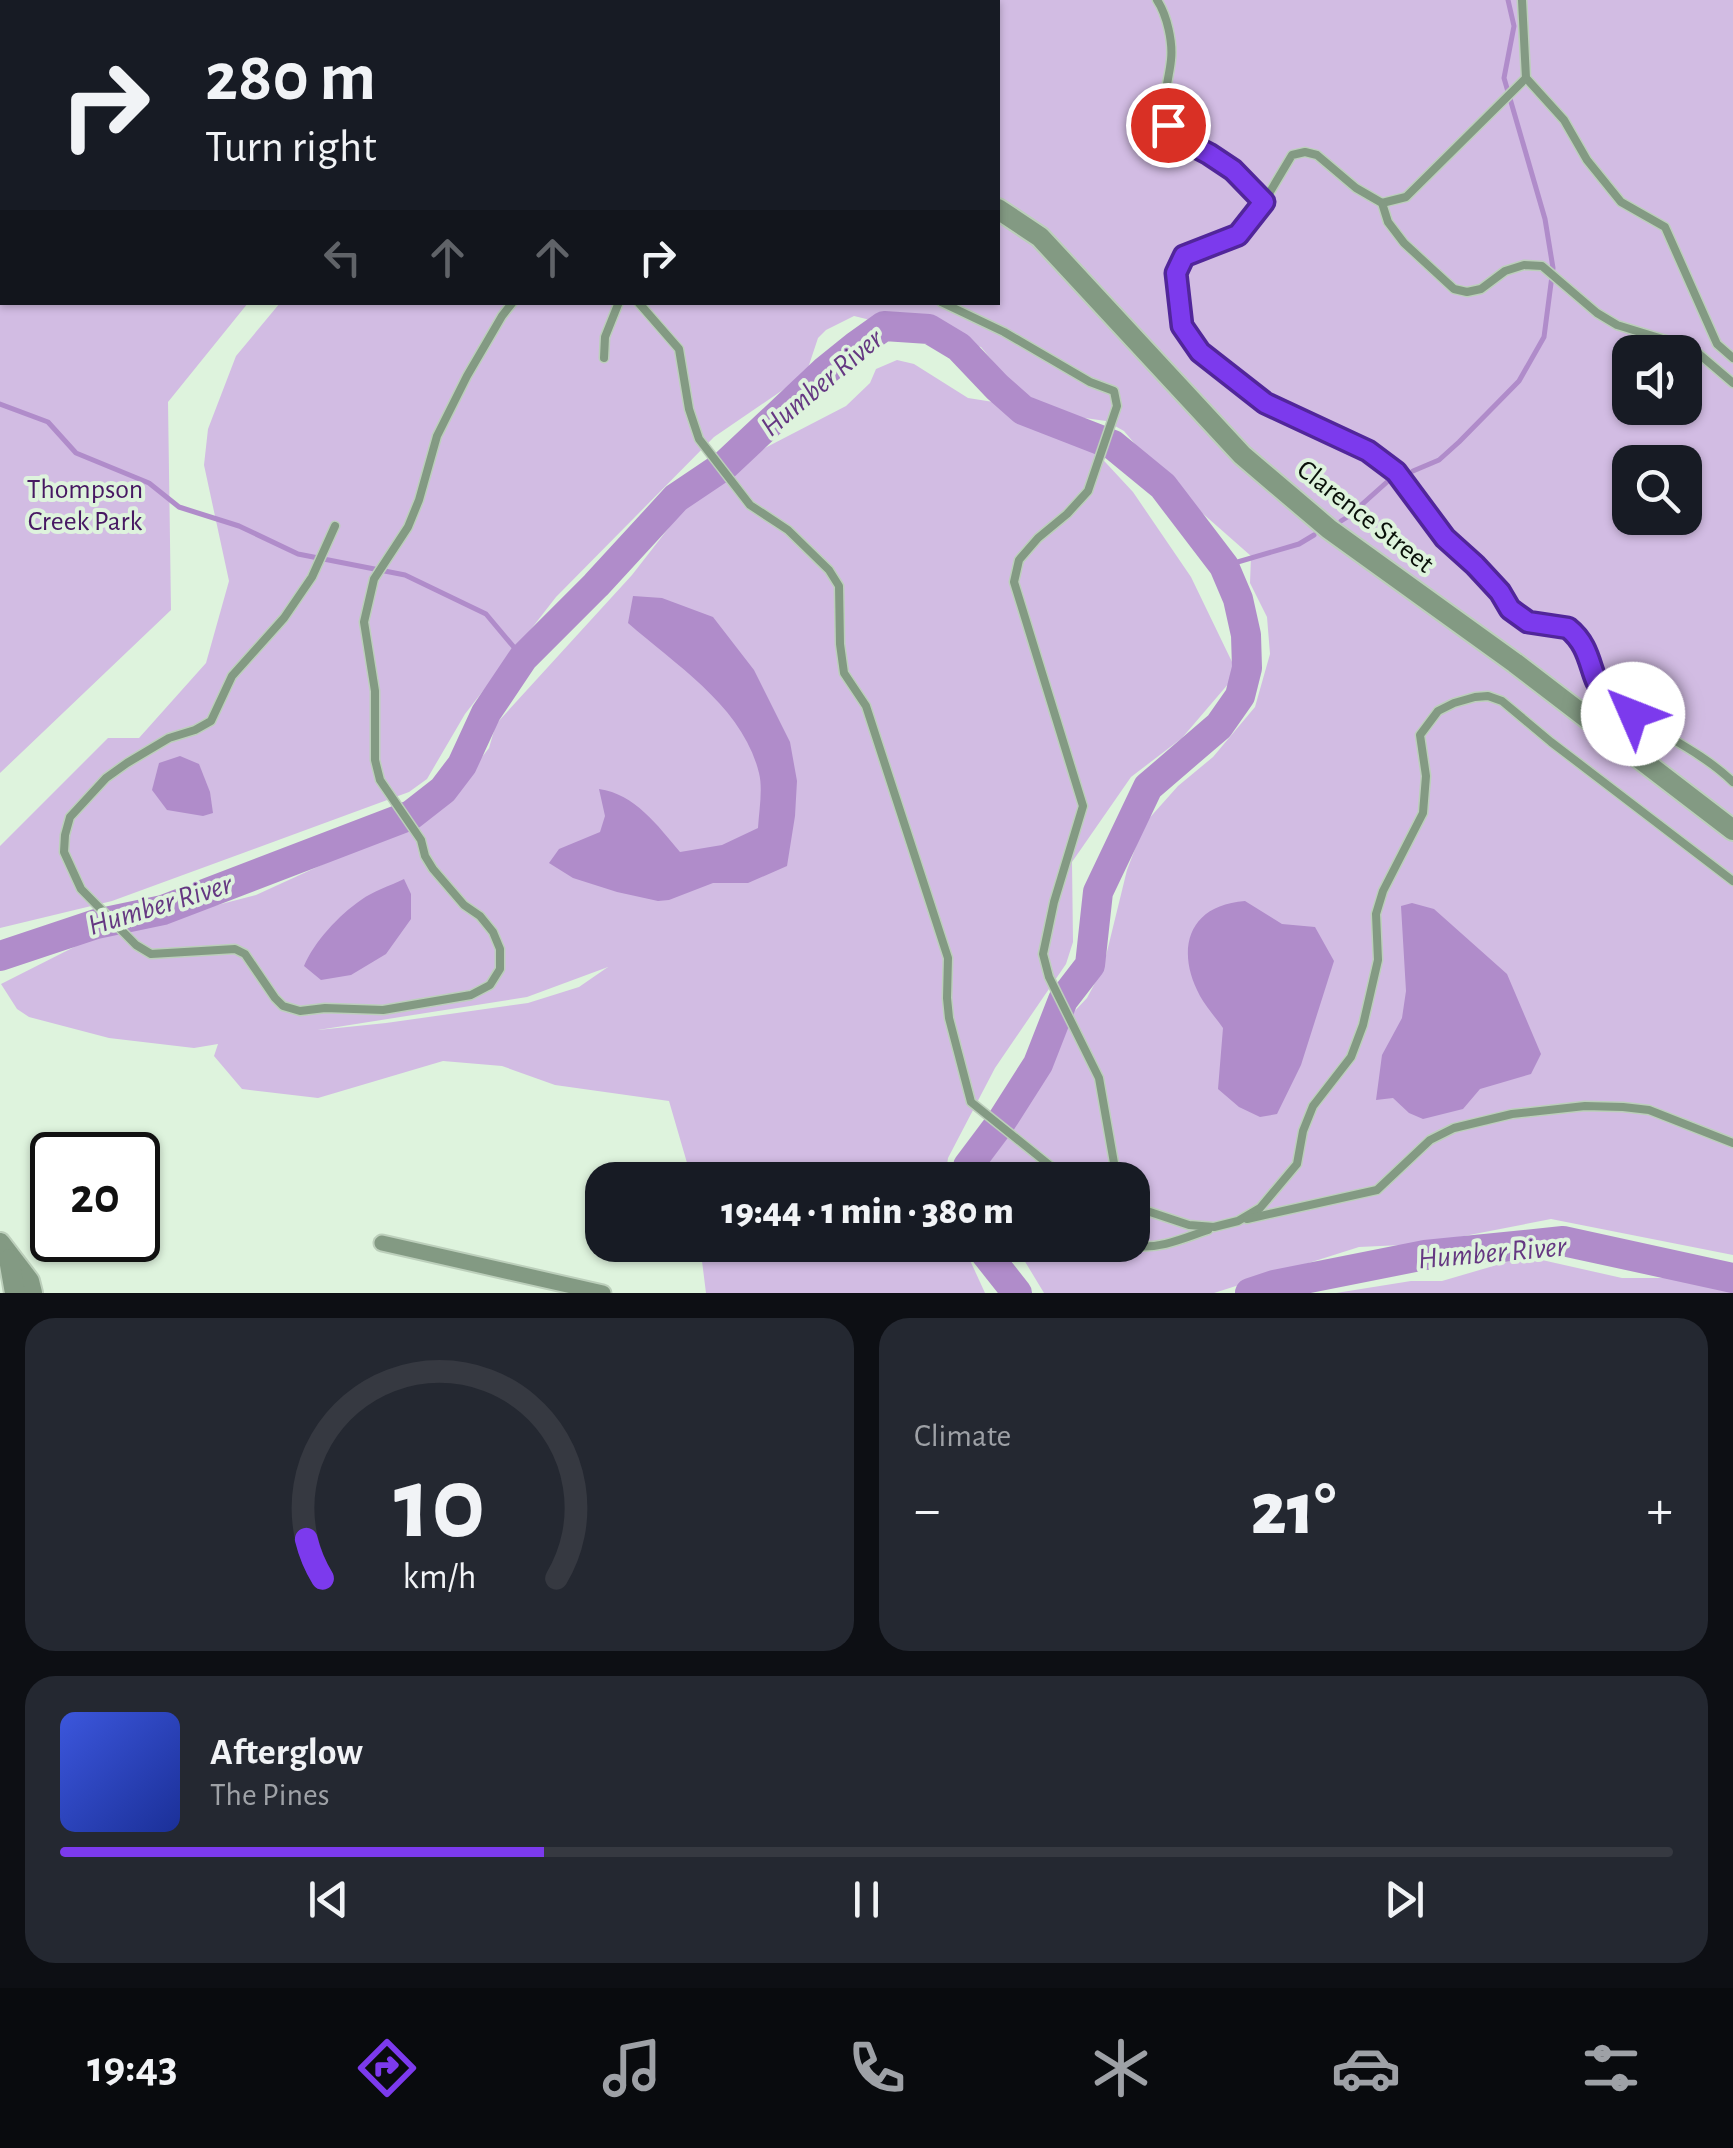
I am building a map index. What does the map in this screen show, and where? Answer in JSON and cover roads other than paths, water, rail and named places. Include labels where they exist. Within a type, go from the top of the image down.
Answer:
[{"type":"street","name":"Clarence Street","points":[[1000,210],[1040,238],[1242,454],[1329,529],[1515,662],[1733,830]]},
{"type":"street","points":[[382,1243],[603,1293]]},
{"type":"street","points":[[4,1250],[15,1293]]},
{"type":"street","points":[[4,1250],[29,1281],[32,1293]]},
{"type":"lane","points":[[1157,0],[1170,36],[1172,59],[1164,96],[1168,125],[1186,142],[1233,170],[1264,202]]},
{"type":"lane","points":[[1522,0],[1526,78],[1564,120],[1587,160],[1621,202],[1666,226],[1717,344],[1733,358]]},
{"type":"lane","points":[[1382,204],[1406,197],[1526,78]]},
{"type":"lane","points":[[1733,383],[1692,348],[1617,324],[1597,313],[1542,266],[1524,265],[1505,271],[1481,289],[1454,289],[1404,243],[1388,222],[1382,204],[1317,155],[1304,152],[1292,155],[1264,202],[1238,235],[1184,256],[1176,273],[1182,326],[1200,352],[1265,403],[1368,451],[1396,472],[1445,538],[1500,592],[1510,609],[1528,622],[1568,628],[1584,645],[1604,694],[1662,735],[1713,763],[1733,782]]},
{"type":"lane","points":[[334,526],[312,577],[284,618],[232,676],[211,721],[169,738],[106,778],[70,817],[64,852],[82,889],[136,945],[151,954],[235,949],[245,954],[283,1006],[300,1011],[383,1010],[471,995],[490,985],[500,969],[500,949],[494,932],[433,869],[420,840],[380,780],[375,691],[364,622],[374,579],[408,527],[419,500],[437,436],[466,376],[511,305]]},
{"type":"lane","points":[[604,358],[605,337],[619,305]]},
{"type":"lane","points":[[641,305],[679,349],[689,410],[699,439],[750,505],[788,530],[830,570],[840,586],[844,673],[866,706],[948,958],[949,1018],[971,1102],[1047,1162]]},
{"type":"lane","points":[[948,305],[1090,382],[1114,391],[1117,406],[1088,491],[1018,560],[1014,582],[1083,806],[1043,954],[1049,977],[1098,1078],[1114,1162]]},
{"type":"lane","points":[[1238,1222],[1260,1208],[1297,1164],[1313,1106],[1352,1057],[1378,960],[1376,914],[1383,891],[1423,813],[1426,776],[1420,735],[1438,711],[1475,697],[1502,701],[1733,881]]},
{"type":"lane","points":[[1150,1248],[1218,1226],[1377,1190],[1430,1140],[1454,1128],[1512,1114],[1585,1106],[1636,1108],[1733,1143]]},
{"type":"lane","points":[[1150,1212],[1188,1225],[1218,1226]]},
{"type":"waterway","points":[[1413,471],[1439,460],[1519,381],[1544,337],[1553,268],[1545,219],[1504,78],[1514,26],[1508,0]]},
{"type":"waterway","name":"Humber River","points":[[0,956],[96,924],[163,910],[411,815],[443,790],[462,765],[486,713],[523,658],[676,498],[725,465],[825,371],[884,326],[929,329],[959,347],[1023,410],[1113,445],[1163,486],[1224,566],[1238,599],[1246,635],[1247,668],[1240,696],[1219,726],[1148,787],[1098,892],[1090,965],[1063,1000],[1038,1064],[971,1162]]},
{"type":"waterway","points":[[0,404],[48,422],[76,453],[149,483],[179,507],[239,526],[298,554],[405,575],[486,614],[523,658]]},
{"type":"waterway","points":[[1341,521],[1387,482]]},
{"type":"waterway","points":[[1224,566],[1299,544],[1314,535]]},
{"type":"waterway","name":"Humber River","points":[[1250,1293],[1425,1255],[1563,1241],[1733,1278]]},
{"type":"waterway","name":"Humber River","points":[[992,1262],[1017,1293]]},
{"type":"park label","name":"Thompson Creek Park","points":[[85,506]]}]
